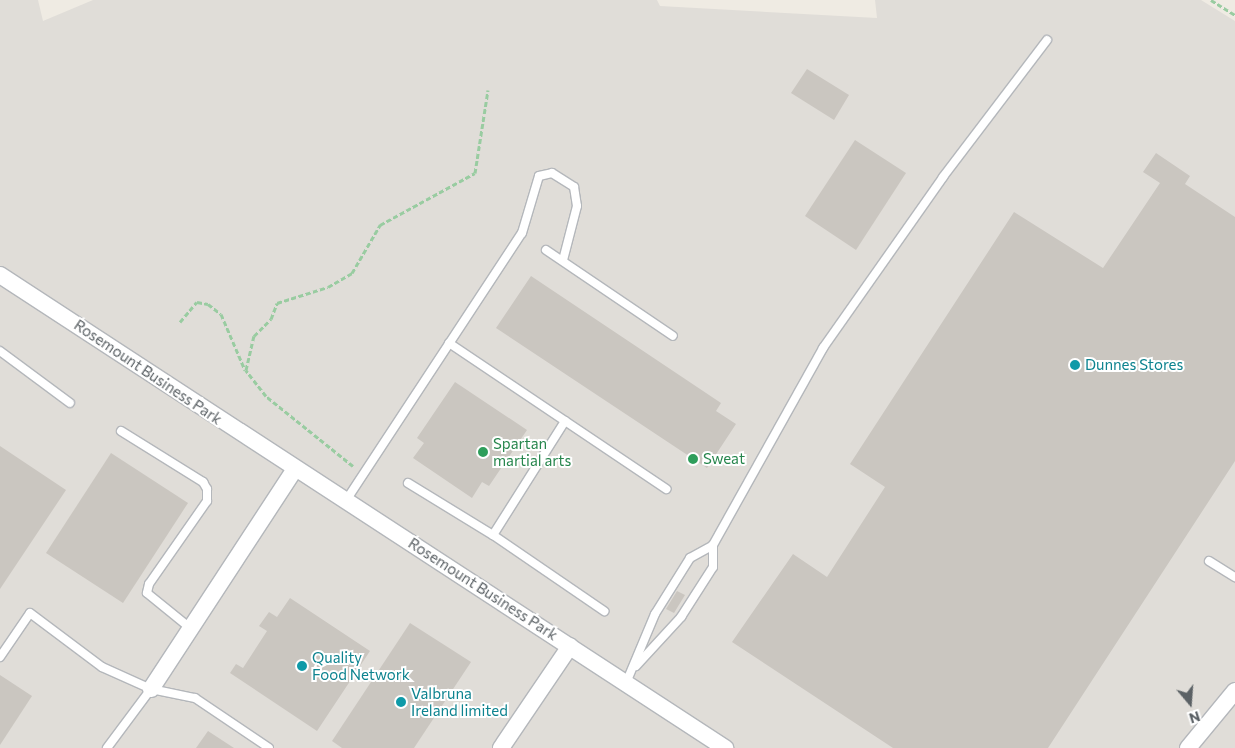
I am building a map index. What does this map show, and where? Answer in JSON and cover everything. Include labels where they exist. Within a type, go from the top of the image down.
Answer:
[{"type":"street","name":"Rosemount Business Park","points":[[0,275],[294,470],[347,499],[570,646],[629,677],[725,748]]},
{"type":"street","points":[[151,689],[294,470]]},
{"type":"street","name":"Rosemount Business Park","points":[[501,748],[570,646]]},
{"type":"street","points":[[1188,748],[1235,691]]},
{"type":"lane","points":[[629,677],[682,617],[713,567],[713,545],[823,348],[943,177],[1047,40]]},
{"type":"lane","points":[[347,499],[522,233],[539,176],[552,173],[574,187],[577,206],[563,260]]},
{"type":"lane","points":[[546,250],[673,336]]},
{"type":"lane","points":[[449,343],[666,489]]},
{"type":"lane","points":[[0,350],[70,403]]},
{"type":"lane","points":[[493,534],[565,421]]},
{"type":"lane","points":[[121,431],[203,482],[207,489],[207,501],[148,584],[147,593],[190,628]]},
{"type":"lane","points":[[408,483],[493,534],[604,611]]},
{"type":"lane","points":[[629,677],[655,614],[690,558],[713,545]]},
{"type":"lane","points":[[1208,562],[1235,577]]},
{"type":"lane","points":[[0,657],[30,613],[102,667],[151,689],[195,698],[269,748]]},
{"type":"lane","points":[[107,748],[151,689]]},
{"type":"path","points":[[1211,0],[1235,15]]},
{"type":"path","points":[[246,370],[254,336],[271,319],[277,302],[328,286],[352,272],[380,225],[475,173],[488,90]]},
{"type":"path","points":[[180,322],[197,302],[208,304],[221,314],[246,370],[266,396],[311,436],[363,474]]},
{"type":"shaded area","points":[[0,0],[38,0],[43,21],[93,0],[657,0],[660,6],[877,18],[875,0],[1201,0],[1235,21],[1235,748],[0,748]]},
{"type":"building","points":[[807,69],[849,95],[834,120],[791,93]]},
{"type":"building","points":[[855,140],[906,173],[856,250],[805,216]]},
{"type":"building","name":"Dunnes Stores","points":[[1156,153],[1190,176],[1185,184],[1235,217],[1235,461],[1048,748],[893,748],[732,642],[793,554],[827,577],[885,487],[850,464],[1014,212],[1103,268],[1160,183],[1143,172]]},
{"type":"building","points":[[531,276],[721,403],[716,411],[736,424],[707,468],[496,328]]},
{"type":"building","points":[[455,382],[527,430],[489,486],[482,482],[472,498],[413,458],[424,443],[417,438]]},
{"type":"building","points":[[0,446],[66,490],[0,589]]},
{"type":"building","points":[[111,453],[188,503],[123,603],[46,553]]},
{"type":"building","points":[[677,591],[685,595],[674,613],[666,609]]},
{"type":"building","name":"Quality Food Network","points":[[290,598],[370,651],[317,731],[230,673],[236,664],[243,668],[267,631],[259,626],[269,612],[277,617]]},
{"type":"building","name":"Valbruna Ireland limited","points":[[410,623],[471,662],[414,748],[342,748],[332,741]]},
{"type":"building","points":[[0,675],[32,696],[0,745]]},
{"type":"building","points":[[208,731],[234,748],[196,748]]},
{"type":"place","name":"Dunnes Stores","points":[[1075,365]]},
{"type":"place","name":"Spartan martial arts","points":[[483,452]]},
{"type":"place","name":"Sweat","points":[[693,459]]},
{"type":"place","name":"Quality Food Network","points":[[302,666]]},
{"type":"place","name":"Valbruna Ireland limited","points":[[401,702]]}]
